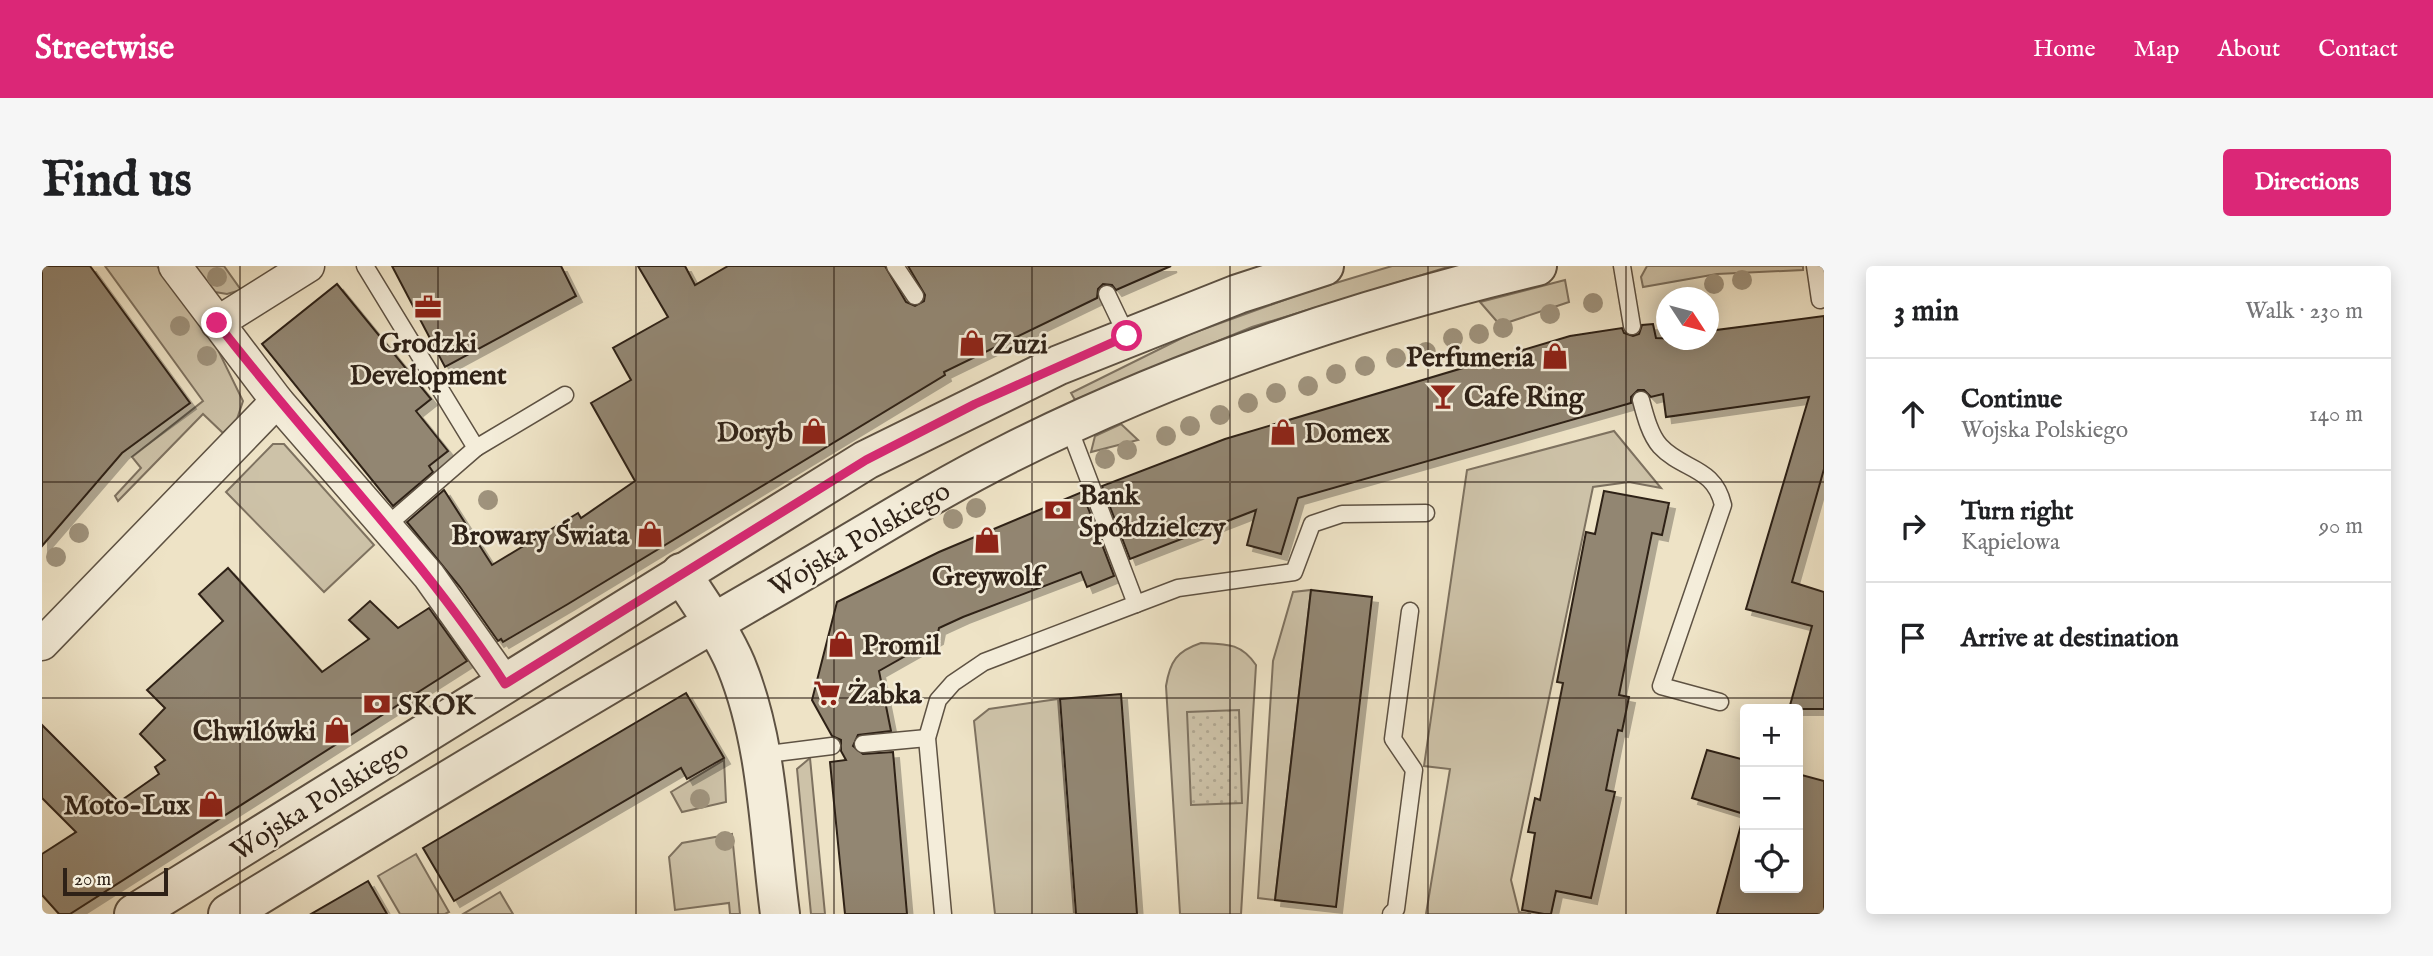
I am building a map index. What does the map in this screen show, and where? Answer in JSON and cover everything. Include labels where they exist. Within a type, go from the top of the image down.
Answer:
[{"type":"street","points":[[175,266],[277,401],[429,576],[505,684]]},
{"type":"street","points":[[217,323],[308,266]]},
{"type":"street","name":"Wojska Polskiego","points":[[134,914],[681,573],[866,460],[917,432],[1127,336],[1238,294],[1324,266]]},
{"type":"street","name":"Wojska Polskiego","points":[[228,914],[904,509],[1068,425],[1146,391],[1273,342],[1414,297],[1537,266]]},
{"type":"street","points":[[42,644],[277,401]]},
{"type":"street","points":[[681,573],[713,622],[736,667],[760,755],[780,914]]},
{"type":"lane","points":[[365,266],[477,448]]},
{"type":"lane","points":[[895,266],[915,296]]},
{"type":"lane","points":[[1622,266],[1632,326]]},
{"type":"lane","points":[[1815,266],[1819,300]]},
{"type":"lane","points":[[1107,294],[1127,336]]},
{"type":"lane","points":[[386,527],[477,448],[565,395]]},
{"type":"lane","points":[[1641,400],[1648,424],[1660,446],[1703,473],[1719,487],[1723,505],[1661,686],[1720,702]]},
{"type":"lane","points":[[1068,425],[1136,604]]},
{"type":"lane","points":[[943,914],[928,738],[938,700],[953,683],[974,669],[1178,588],[1294,572],[1312,524],[1342,514],[1426,513]]},
{"type":"lane","points":[[1391,914],[1396,909],[1414,770],[1393,739],[1409,611]]},
{"type":"lane","points":[[863,744],[928,738]]},
{"type":"lane","points":[[760,755],[832,746]]},
{"type":"shaded area","points":[[105,266],[157,266],[218,350],[243,401],[237,419],[223,433],[203,414],[118,501],[115,496],[141,468],[132,457],[203,401]]},
{"type":"shaded area","points":[[195,266],[224,266],[241,290],[227,294],[215,292]]},
{"type":"shaded area","points":[[1392,266],[1451,266],[1252,327],[1075,400],[1071,393],[1190,334],[1309,291]]},
{"type":"shaded area","points":[[1647,266],[1803,266],[1803,270],[1717,274],[1643,287],[1641,277]]},
{"type":"shaded area","points":[[1565,280],[1569,302],[1500,325],[1480,302]]},
{"type":"shaded area","points":[[1121,424],[1138,440],[1091,452],[1095,436]]},
{"type":"shaded area","points":[[1614,431],[1661,488],[1629,482],[1593,487],[1511,880],[1519,912],[1531,914],[1426,914],[1450,769],[1424,766],[1467,470]]},
{"type":"shaded area","points":[[273,444],[284,444],[374,545],[324,592],[226,492]]},
{"type":"shaded area","points":[[1311,590],[1275,900],[1258,898],[1273,661],[1293,592]]},
{"type":"shaded area","points":[[1201,643],[1233,646],[1245,652],[1256,665],[1241,914],[1180,914],[1166,686],[1176,658]]},
{"type":"shaded area","points":[[1058,699],[1074,914],[995,914],[974,721],[989,709]]},
{"type":"shaded area","points":[[1239,710],[1242,803],[1191,805],[1187,712]]},
{"type":"shaded area","points":[[810,758],[825,914],[811,914],[797,769]]},
{"type":"shaded area","points":[[724,760],[726,802],[682,812],[671,792]]},
{"type":"shaded area","points":[[732,834],[740,914],[730,914],[729,903],[675,910],[669,857],[682,843]]},
{"type":"shaded area","points":[[416,854],[449,912],[400,914],[378,876]]},
{"type":"shaded area","points":[[500,892],[513,914],[463,914]]},
{"type":"building","points":[[42,266],[90,266],[190,403],[122,453],[42,546]]},
{"type":"building","points":[[392,266],[561,266],[576,296],[445,367]]},
{"type":"building","points":[[638,266],[685,266],[695,285],[728,266],[885,266],[906,302],[915,306],[924,301],[925,295],[908,266],[1171,266],[1116,290],[1112,285],[1103,284],[1098,289],[1097,298],[944,372],[945,375],[568,604],[503,642],[501,639],[498,641],[460,587],[407,522],[444,490],[492,565],[578,513],[581,518],[635,481],[591,403],[631,380],[613,348],[668,317]]},
{"type":"building","points":[[337,284],[431,399],[416,411],[448,451],[429,466],[433,472],[393,506],[262,344]]},
{"type":"building","points":[[1824,316],[1824,469],[1792,582],[1824,592],[1824,709],[1803,709],[1803,704],[1790,704],[1812,626],[1746,609],[1809,397],[1666,417],[1663,394],[1651,397],[1644,390],[1638,390],[1631,397],[1631,403],[1298,498],[1281,554],[1247,545],[1256,510],[1130,559],[1102,486],[1225,439],[1570,336],[1622,328],[1624,333],[1633,336],[1639,334],[1642,325],[1653,324],[1656,350],[1719,350],[1719,330]]},
{"type":"building","points":[[1604,491],[1669,503],[1662,535],[1652,533],[1619,695],[1629,697],[1622,731],[1618,730],[1606,790],[1615,792],[1591,898],[1556,891],[1551,914],[1544,914],[1522,910],[1535,833],[1528,832],[1535,798],[1540,800],[1563,683],[1557,682],[1586,532],[1595,534]]},
{"type":"building","points":[[1082,492],[1114,576],[1087,587],[1081,572],[963,617],[939,628],[937,638],[879,671],[891,731],[858,735],[853,746],[863,754],[893,752],[907,914],[845,914],[830,762],[846,760],[841,751],[841,740],[832,736],[812,700],[837,602],[939,552]]},
{"type":"building","points":[[228,568],[322,672],[369,639],[349,620],[370,601],[398,628],[429,608],[467,661],[70,914],[59,914],[42,895],[42,854],[76,832],[42,798],[42,725],[119,802],[159,774],[155,767],[165,760],[140,734],[165,708],[147,690],[223,621],[199,594]]},
{"type":"building","points":[[1311,590],[1372,597],[1336,907],[1275,900]]},
{"type":"building","points":[[686,693],[724,758],[687,779],[681,768],[454,901],[423,848]]},
{"type":"building","points":[[1121,694],[1137,914],[1076,914],[1060,699]]},
{"type":"building","points":[[1707,750],[1740,759],[1740,813],[1692,798]]},
{"type":"building","points":[[1803,775],[1824,781],[1824,914],[1717,914],[1740,829],[1740,893],[1803,893]]},
{"type":"building","points":[[368,881],[387,914],[311,914]]},
{"type":"place","name":"Grodzki Development","points":[[428,307]]},
{"type":"place","name":"Zuzi","points":[[972,343]]},
{"type":"place","name":"Perfumeria","points":[[1555,356]]},
{"type":"place","name":"Cafe Ring","points":[[1443,396]]},
{"type":"place","name":"Doryb","points":[[814,431]]},
{"type":"place","name":"Domex","points":[[1283,432]]},
{"type":"place","name":"Bank Spółdzielczy","points":[[1058,510]]},
{"type":"place","name":"Browary Świata","points":[[650,534]]},
{"type":"place","name":"Greywolf","points":[[987,540]]},
{"type":"place","name":"Promil","points":[[841,644]]},
{"type":"place","name":"Żabka","points":[[827,693]]},
{"type":"place","name":"SKOK","points":[[377,704]]},
{"type":"place","name":"Chwilówki","points":[[337,730]]},
{"type":"place","name":"Moto-Lux","points":[[211,804]]},
{"type":"route","points":[[217,323],[277,401],[429,576],[505,684],[765,520],[866,460],[975,404],[1127,336]]}]
